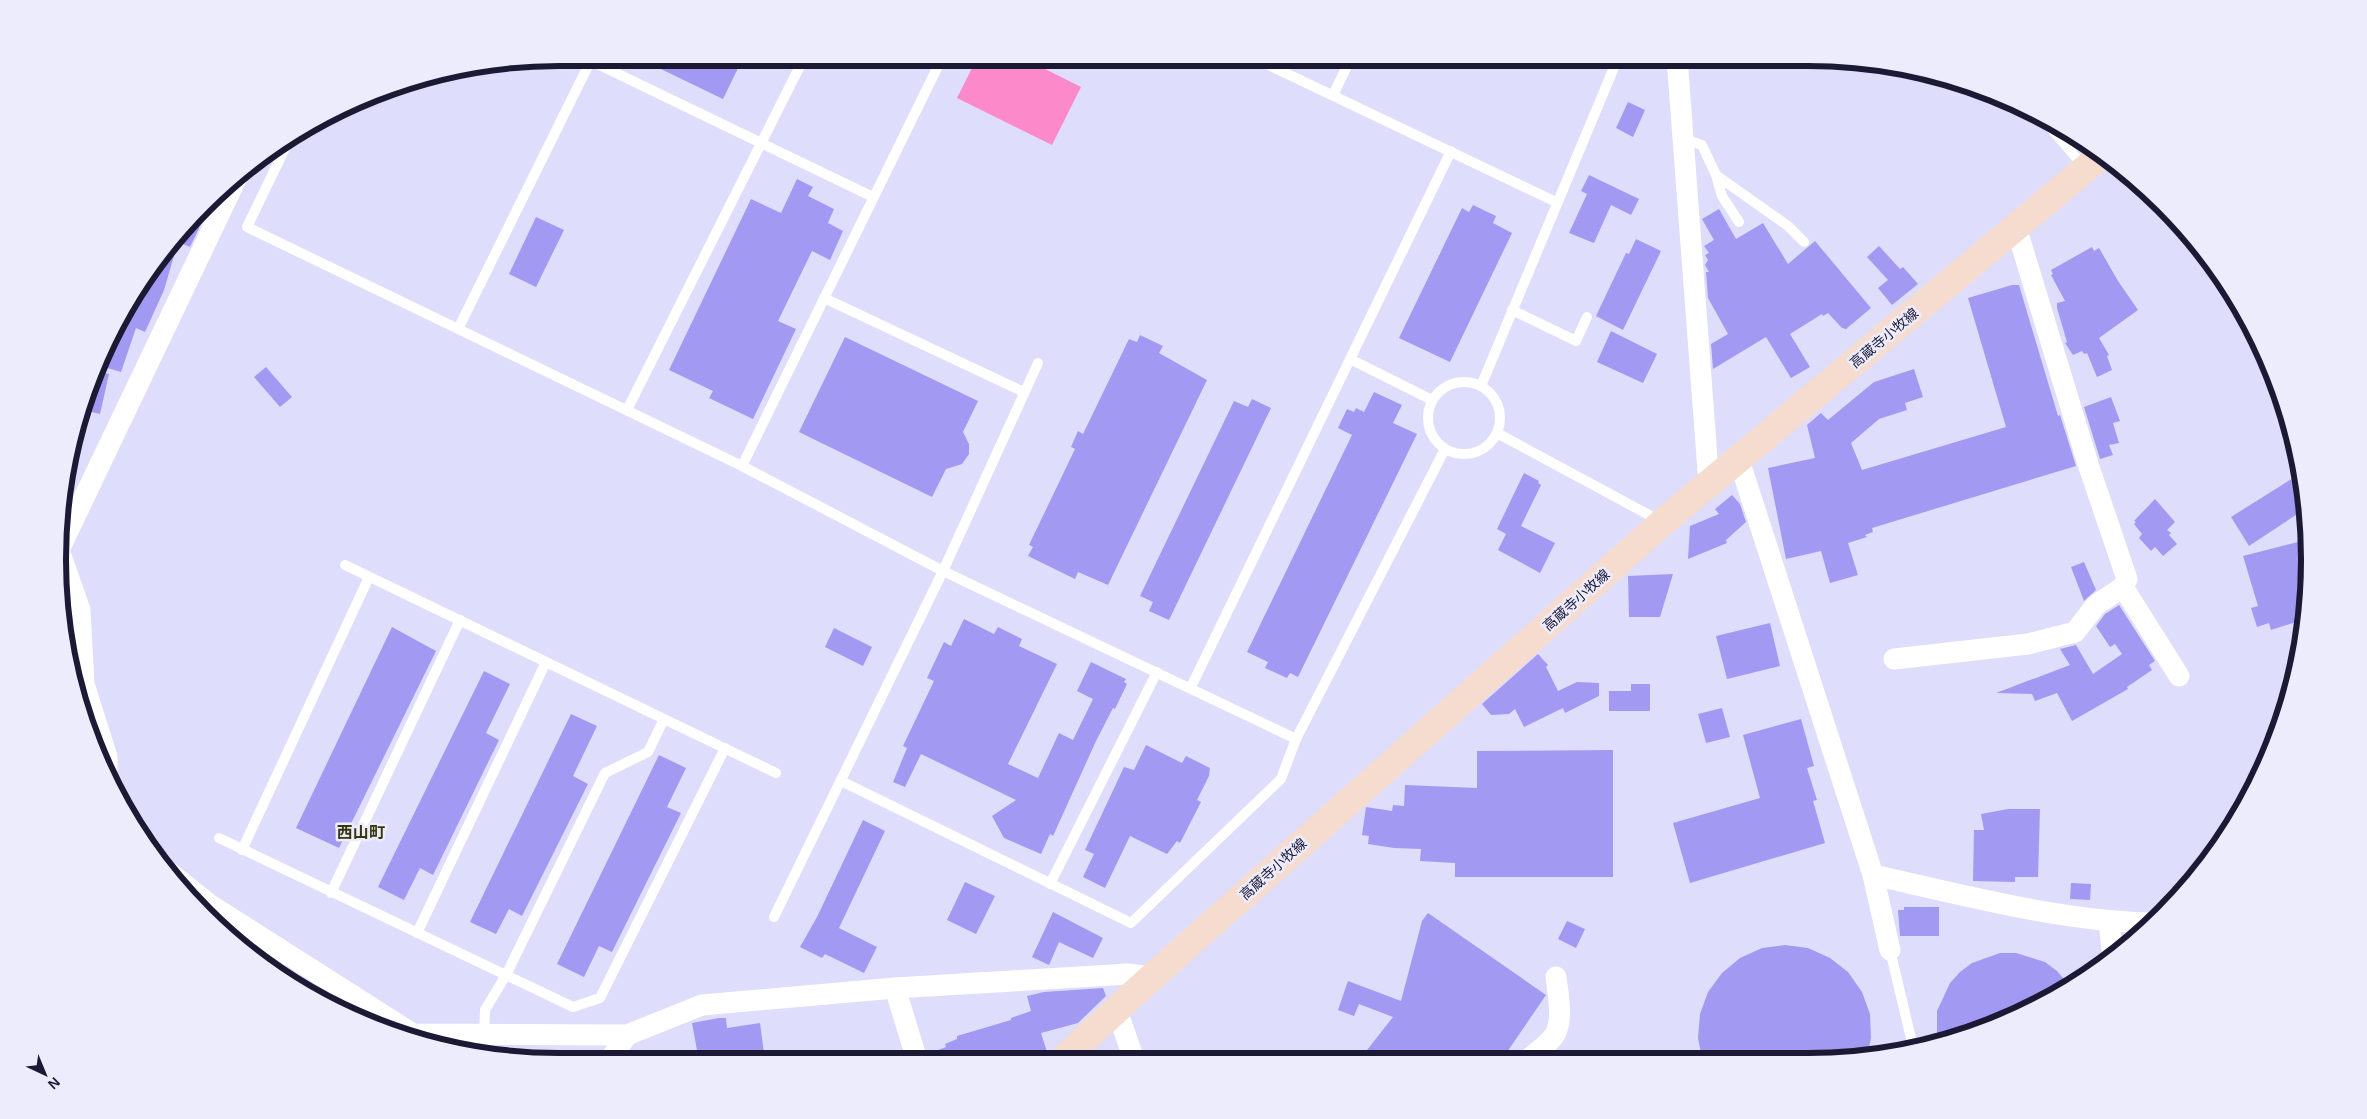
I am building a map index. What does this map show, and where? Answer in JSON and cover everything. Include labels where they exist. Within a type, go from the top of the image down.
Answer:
[{"type":"main road","name":"高蔵寺小牧線","points":[[1070,1053],[1152,977],[1663,522],[2094,162]]},
{"type":"street","points":[[1678,66],[1709,484]]},
{"type":"street","points":[[67,534],[229,194]]},
{"type":"street","points":[[1894,658],[2028,644],[2075,632],[2096,605],[2123,587],[2127,579],[2090,467],[2016,227]]},
{"type":"street","points":[[1739,460],[1873,875],[1890,950]]},
{"type":"street","points":[[66,571],[80,610],[84,684],[105,749]]},
{"type":"street","points":[[2123,587],[2180,676]]},
{"type":"street","points":[[1873,875],[2055,914],[2108,922],[2141,923]]},
{"type":"street","points":[[224,921],[275,958],[347,1003],[381,1019]]},
{"type":"street","points":[[2108,922],[2112,948]]},
{"type":"street","points":[[425,1034],[627,1035],[702,1005],[895,988],[1128,974],[1152,977]]},
{"type":"street","points":[[1536,1053],[1553,1038],[1558,1029],[1559,999],[1556,977]]},
{"type":"street","points":[[895,988],[915,1053]]},
{"type":"street","points":[[1117,1010],[1132,1053]]},
{"type":"street","points":[[615,1053],[627,1035]]},
{"type":"lane","points":[[459,327],[585,66]]},
{"type":"lane","points":[[605,66],[874,197]]},
{"type":"lane","points":[[627,410],[800,66]]},
{"type":"lane","points":[[742,466],[938,66]]},
{"type":"lane","points":[[1271,66],[1556,202]]},
{"type":"lane","points":[[1333,95],[1347,66]]},
{"type":"lane","points":[[1481,386],[1556,202],[1615,66]]},
{"type":"lane","points":[[1684,139],[1702,145],[1716,175],[1722,196],[1739,222]]},
{"type":"lane","points":[[2068,140],[2094,162]]},
{"type":"lane","points":[[285,149],[247,227],[459,327],[742,466],[943,571],[1296,739]]},
{"type":"lane","points":[[1191,688],[1451,151]]},
{"type":"lane","points":[[1716,175],[1788,226],[1804,242]]},
{"type":"lane","points":[[824,298],[1024,392]]},
{"type":"lane","points":[[1512,310],[1576,341],[1587,318]]},
{"type":"lane","points":[[1350,359],[1432,400]]},
{"type":"lane","points":[[774,917],[943,571],[1038,363]]},
{"type":"lane","points":[[1468,382],[1481,386],[1492,394],[1498,406],[1500,420],[1497,433],[1488,445],[1475,453],[1460,454],[1446,449],[1435,440],[1429,427],[1428,413],[1432,400],[1442,389],[1454,383],[1468,382]]},
{"type":"lane","points":[[1497,433],[1663,522]]},
{"type":"lane","points":[[840,781],[1131,923],[1281,779],[1296,739],[1446,449]]},
{"type":"lane","points":[[345,565],[776,773]]},
{"type":"lane","points":[[242,850],[369,577]]},
{"type":"lane","points":[[331,893],[460,620]]},
{"type":"lane","points":[[417,933],[546,662]]},
{"type":"lane","points":[[1050,884],[1157,672]]},
{"type":"lane","points":[[484,1034],[486,1010],[506,975],[605,774],[648,752],[664,719]]},
{"type":"lane","points":[[219,838],[573,1007],[600,998],[725,748]]},
{"type":"lane","points":[[1890,950],[1912,1041]]},
{"type":"shaded area","points":[[973,66],[1039,66],[1081,87],[1052,145],[957,98]]},
{"type":"shaded area","points":[[68,607],[70,612],[71,632]]},
{"type":"building","points":[[655,66],[739,66],[723,99]]},
{"type":"building","points":[[1628,102],[1645,110],[1633,137],[1616,128]]},
{"type":"building","points":[[1589,175],[1639,199],[1631,215],[1611,205],[1594,243],[1569,233],[1587,194],[1581,191]]},
{"type":"building","points":[[797,179],[813,187],[808,196],[834,209],[828,223],[843,231],[830,260],[812,251],[778,321],[796,329],[753,419],[709,398],[713,391],[669,370],[751,199],[781,213]]},
{"type":"building","points":[[1473,205],[1496,216],[1493,223],[1512,233],[1450,362],[1399,338],[1462,208],[1469,212]]},
{"type":"building","points":[[1719,209],[1736,239],[1763,223],[1788,264],[1815,241],[1871,308],[1846,329],[1842,328],[1828,313],[1823,316],[1822,314],[1790,334],[1810,367],[1791,378],[1766,337],[1713,369],[1711,344],[1728,334],[1708,298],[1706,272],[1709,272],[1705,265],[1708,260],[1705,255],[1709,253],[1704,246],[1714,240],[1702,219]]},
{"type":"building","points":[[536,217],[564,230],[536,287],[509,274]]},
{"type":"building","points":[[204,219],[190,247],[181,243]]},
{"type":"building","points":[[1636,239],[1661,251],[1623,330],[1596,316],[1626,253],[1629,254]]},
{"type":"building","points":[[1879,246],[1900,269],[1903,267],[1918,284],[1892,305],[1878,288],[1888,280],[1867,257]]},
{"type":"building","points":[[2092,247],[2094,251],[2099,248],[2138,310],[2099,338],[2109,355],[2107,356],[2112,370],[2097,377],[2087,353],[2084,354],[2082,351],[2073,355],[2065,343],[2067,342],[2057,303],[2065,301],[2051,275],[2053,274],[2051,270]]},
{"type":"building","points":[[176,250],[164,290],[145,332],[136,328],[121,372],[106,367],[117,341],[149,285]]},
{"type":"building","points":[[2012,285],[2019,285],[2058,416],[2060,415],[2076,466],[1872,528],[1873,532],[1865,535],[1867,537],[1848,543],[1858,575],[1830,583],[1821,551],[1786,559],[1768,468],[1815,458],[1807,425],[1821,413],[1828,420],[1874,382],[1914,369],[1923,397],[1905,403],[1907,410],[1879,419],[1851,443],[1862,470],[2006,427],[1968,298]]},
{"type":"building","points":[[1611,331],[1657,354],[1643,383],[1597,362]]},
{"type":"building","points":[[1140,335],[1163,346],[1159,353],[1207,380],[1108,585],[1078,572],[1075,579],[1028,556],[1033,547],[1029,545],[1075,449],[1071,447],[1078,431],[1083,434],[1129,339],[1137,342]]},
{"type":"building","points":[[845,337],[978,401],[963,432],[969,444],[969,454],[962,464],[946,469],[932,497],[799,432]]},
{"type":"building","points":[[266,367],[292,397],[280,407],[254,377]]},
{"type":"building","points":[[103,373],[109,374],[100,414],[89,411]]},
{"type":"building","points":[[1374,392],[1402,405],[1393,423],[1417,434],[1298,677],[1290,673],[1287,678],[1265,668],[1268,662],[1247,652],[1352,435],[1338,428],[1347,409],[1354,412],[1356,408],[1364,412]]},
{"type":"building","points":[[2111,397],[2120,421],[2113,423],[2119,443],[2109,445],[2113,455],[2100,459],[2084,407]]},
{"type":"building","points":[[1252,399],[1271,408],[1169,620],[1149,611],[1153,602],[1140,596],[1234,401],[1248,407]]},
{"type":"building","points":[[1524,473],[1539,481],[1538,483],[1541,485],[1521,526],[1555,543],[1540,573],[1498,550],[1506,534],[1497,529]]},
{"type":"building","points":[[2294,478],[2299,513],[2249,546],[2231,517]]},
{"type":"building","points":[[1732,495],[1740,504],[1746,522],[1726,540],[1727,543],[1688,559],[1690,526],[1719,514],[1715,509]]},
{"type":"building","points":[[2155,499],[2175,522],[2167,530],[2171,533],[2169,535],[2177,544],[2163,556],[2155,547],[2151,551],[2139,538],[2142,534],[2134,524],[2136,522],[2134,521]]},
{"type":"building","points":[[2300,541],[2301,569],[2298,570],[2300,578],[2300,592],[2297,622],[2271,630],[2269,623],[2257,627],[2251,608],[2258,606],[2243,556]]},
{"type":"building","points":[[2084,562],[2096,590],[2084,601],[2071,567]]},
{"type":"building","points":[[1673,574],[1660,617],[1629,617],[1628,576]]},
{"type":"building","points":[[2119,605],[2155,661],[2149,665],[2152,670],[2127,687],[2128,689],[2072,721],[2057,693],[2035,701],[2032,694],[1996,693],[2070,665],[2060,649],[2076,645],[2093,674],[2122,654],[2115,644],[2110,647],[2096,626],[2105,614]]},
{"type":"building","points":[[964,619],[994,634],[998,627],[1022,639],[1019,646],[1057,664],[1008,764],[1038,778],[1059,733],[1073,740],[1093,699],[1077,691],[1091,662],[1126,679],[1124,682],[1127,684],[1115,709],[1113,708],[1096,741],[1053,836],[1050,834],[1041,854],[1004,838],[992,816],[1016,800],[921,754],[905,787],[893,782],[907,748],[903,746],[934,681],[927,678],[944,642],[951,646]]},
{"type":"building","points":[[1770,623],[1780,666],[1727,679],[1716,636]]},
{"type":"building","points":[[392,627],[436,651],[339,848],[296,828]]},
{"type":"building","points":[[834,628],[872,647],[863,666],[825,647]]},
{"type":"building","points":[[1538,654],[1548,665],[1546,667],[1558,691],[1577,682],[1599,683],[1599,696],[1565,713],[1563,708],[1524,727],[1515,709],[1509,714],[1491,715],[1482,704]]},
{"type":"building","points":[[484,671],[510,684],[486,733],[499,740],[433,875],[420,868],[404,900],[378,887]]},
{"type":"building","points":[[1631,684],[1650,684],[1650,711],[1609,711],[1609,691],[1631,691]]},
{"type":"building","points":[[1722,708],[1730,737],[1706,743],[1698,714]]},
{"type":"building","points":[[571,714],[597,726],[573,776],[588,784],[522,916],[509,909],[496,934],[470,922]]},
{"type":"building","points":[[1801,719],[1814,766],[1807,768],[1817,800],[1813,801],[1825,843],[1690,883],[1673,823],[1760,798],[1743,735]]},
{"type":"building","points":[[1146,745],[1182,763],[1186,756],[1210,768],[1209,776],[1197,800],[1201,802],[1180,843],[1177,841],[1167,854],[1130,836],[1105,888],[1083,877],[1094,854],[1085,850],[1124,767],[1134,770]]},
{"type":"building","points":[[1613,750],[1613,877],[1455,877],[1455,863],[1420,861],[1421,849],[1394,848],[1368,844],[1369,836],[1362,835],[1366,807],[1392,811],[1393,805],[1404,806],[1405,785],[1477,788],[1477,751]]},
{"type":"building","points":[[659,755],[686,768],[667,807],[681,813],[612,952],[599,946],[584,977],[557,964]]},
{"type":"building","points":[[2008,809],[2040,809],[2038,877],[2015,877],[2015,882],[1973,881],[1974,830],[1984,830],[1981,814]]},
{"type":"building","points":[[863,820],[885,831],[839,928],[877,947],[864,973],[825,954],[822,958],[800,947],[817,917]]},
{"type":"building","points":[[965,882],[995,896],[976,934],[947,920]]},
{"type":"building","points":[[2071,883],[2091,884],[2090,900],[2070,899]]},
{"type":"building","points":[[1904,907],[1939,907],[1939,936],[1900,936],[1898,910],[1904,910]]},
{"type":"building","points":[[1053,912],[1103,938],[1093,958],[1059,942],[1049,965],[1032,957]]},
{"type":"building","points":[[1428,913],[1546,995],[1506,1053],[1365,1053],[1393,1017],[1359,1004],[1354,1016],[1338,1010],[1348,981],[1401,1001],[1422,921]]},
{"type":"building","points":[[1567,921],[1585,929],[1576,948],[1558,939]]},
{"type":"building","points":[[1785,945],[1808,948],[1830,958],[1848,972],[1862,992],[1870,1014],[1871,1038],[1869,1049],[1808,1053],[1701,1053],[1698,1038],[1700,1014],[1708,992],[1722,973],[1740,958],[1762,948]]},
{"type":"building","points":[[2000,953],[2016,953],[2045,962],[2057,971],[2065,980],[2026,1002],[1996,1015],[1966,1027],[1937,1035],[1937,1011],[1950,983],[1972,963]]},
{"type":"building","points":[[1103,988],[1106,996],[1078,1023],[1041,1033],[1047,1052],[931,1053],[946,1047],[945,1044],[957,1039],[957,1036],[1011,1020],[1011,1018],[1031,1011],[1027,996],[1044,992]]},
{"type":"building","points":[[726,1018],[727,1028],[760,1023],[764,1053],[698,1053],[692,1023]]},
{"type":"district","name":"西山町","points":[[361,832]]}]
